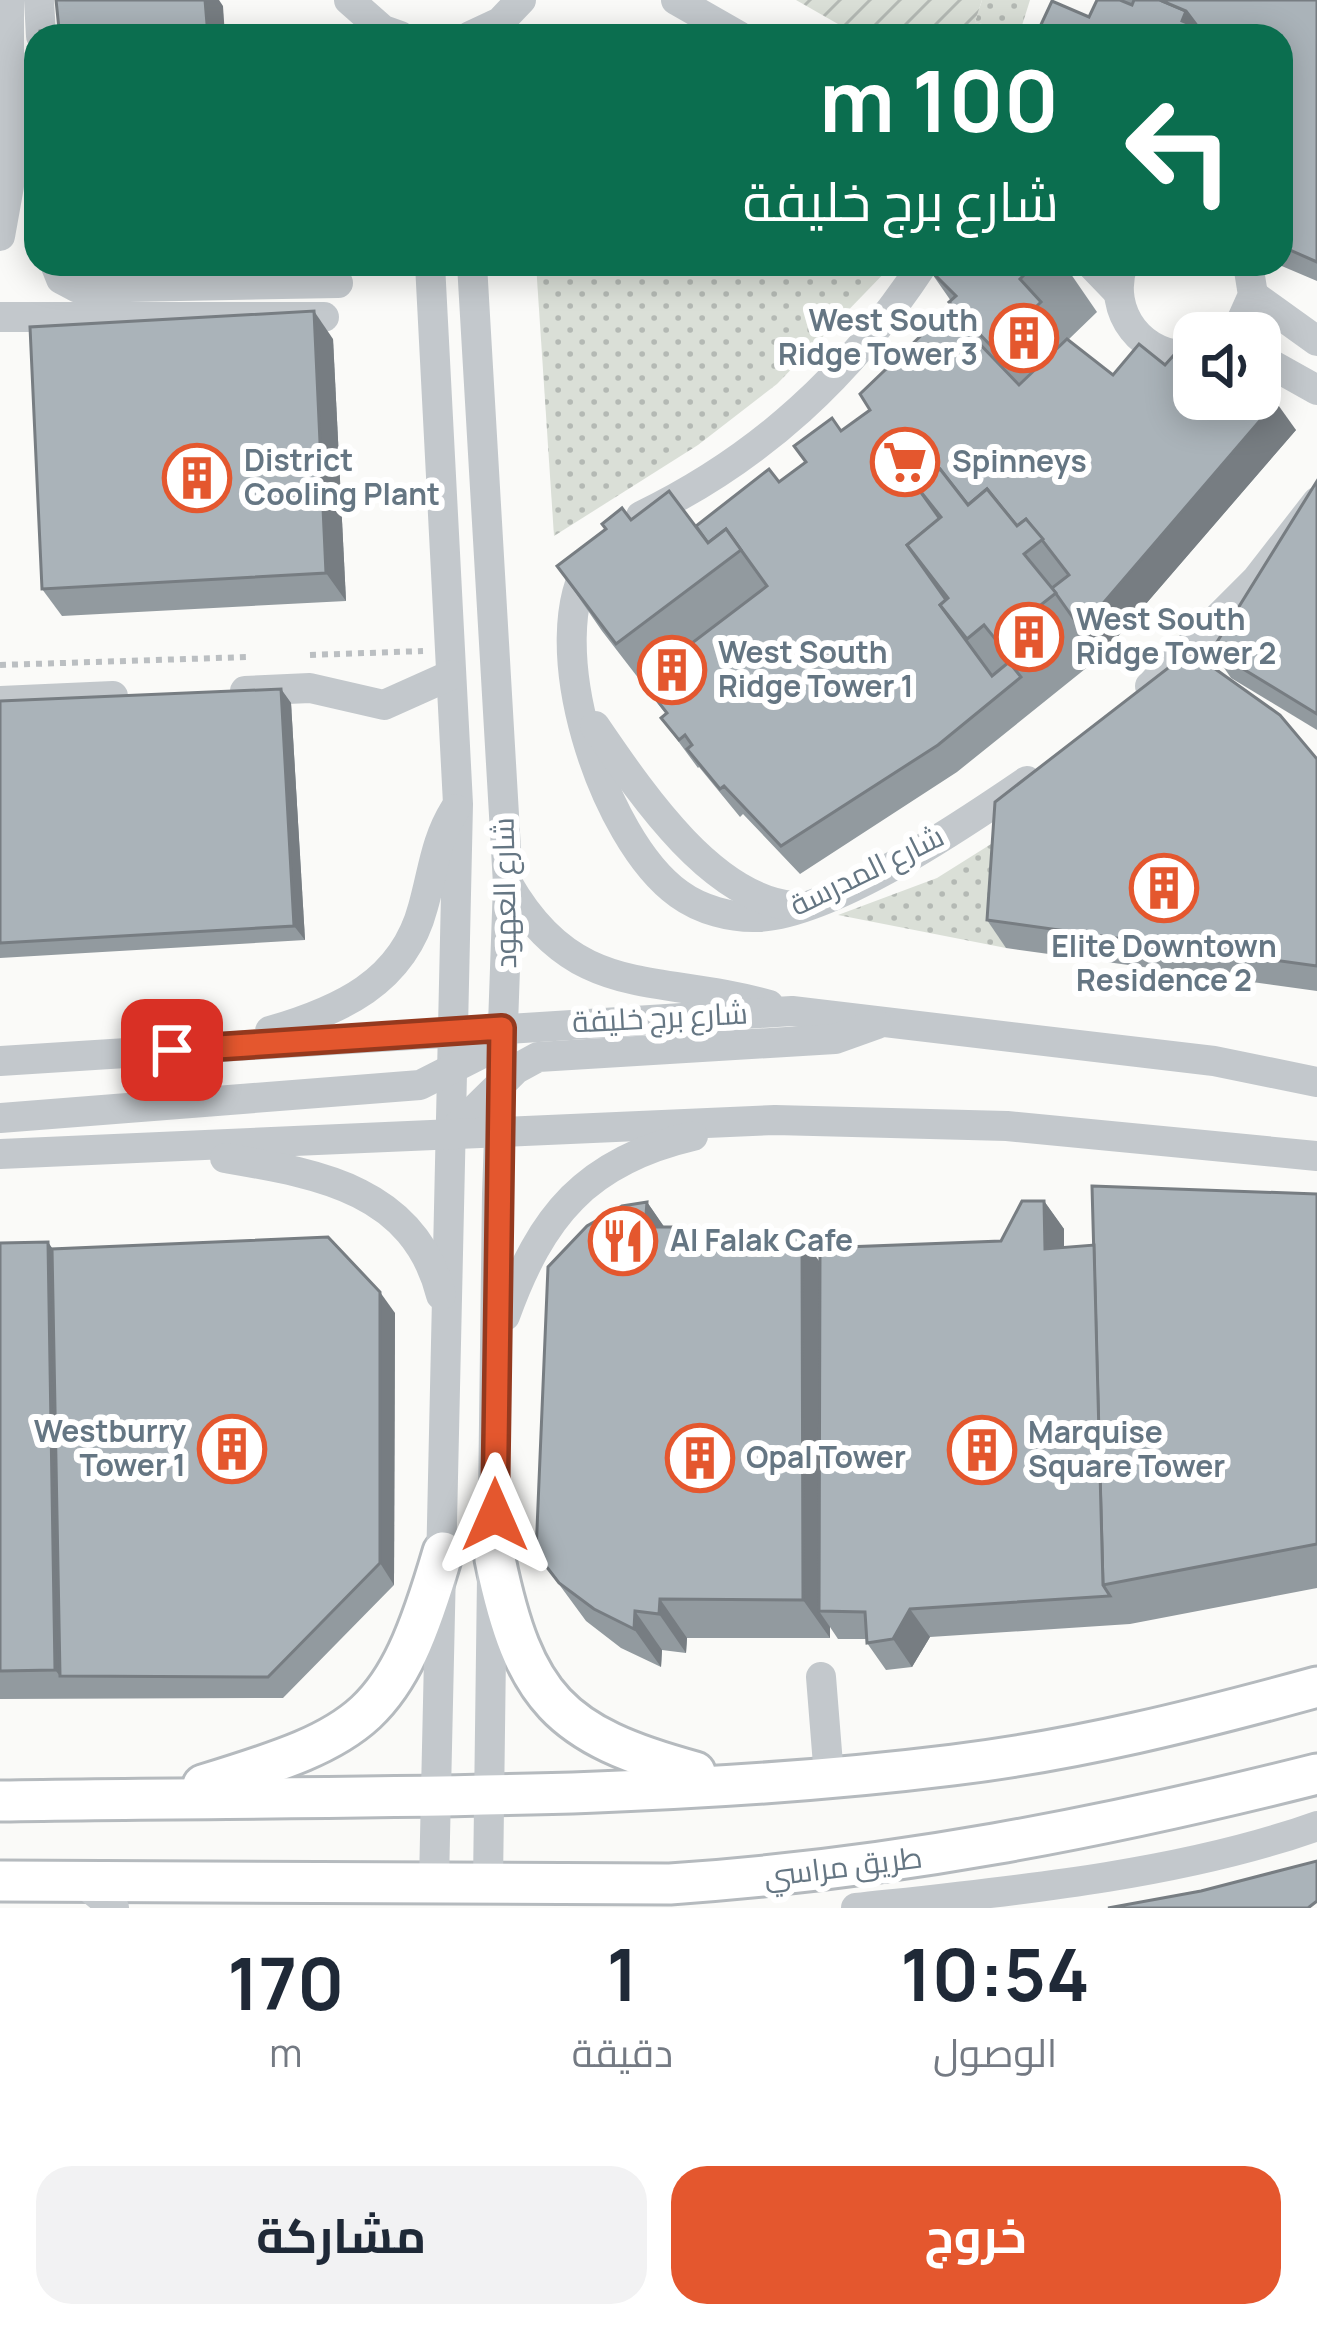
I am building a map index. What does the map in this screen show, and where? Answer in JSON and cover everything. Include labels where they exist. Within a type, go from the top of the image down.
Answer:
[{"type":"main road","points":[[163,1798],[307,1750],[376,1704],[410,1655],[442,1552]]},
{"type":"main road","points":[[495,1559],[523,1656],[568,1720],[632,1755],[735,1783]]},
{"type":"main road","points":[[0,1801],[435,1795],[820,1778],[1064,1748],[1317,1687]]},
{"type":"main road","name":"طريق مراسي","points":[[0,1881],[488,1883],[656,1896],[1001,1846],[1317,1774]]},
{"type":"street","points":[[0,236],[9,186],[9,0]]},
{"type":"street","points":[[349,0],[378,24]]},
{"type":"street","points":[[492,24],[518,5],[548,0]]},
{"type":"street","points":[[675,1],[720,24]]},
{"type":"street","points":[[60,276],[78,288],[338,283]]},
{"type":"street","name":"شارع العهود","points":[[431,276],[458,804],[434,1882]]},
{"type":"street","name":"شارع العهود","points":[[473,276],[508,884],[488,1883]]},
{"type":"street","name":"شارع المدرسة","points":[[914,276],[840,375],[788,424],[730,467],[637,518],[588,563],[569,626],[578,701],[618,812],[661,878],[680,895],[728,915],[780,915],[805,907],[938,838],[1058,758]]},
{"type":"street","points":[[1245,312],[1253,295],[1250,276]]},
{"type":"street","points":[[1120,278],[1121,311],[1145,343],[1173,353]]},
{"type":"street","points":[[1253,295],[1311,337],[1281,358]]},
{"type":"street","points":[[0,317],[324,317]]},
{"type":"street","points":[[1281,369],[1317,391]]},
{"type":"street","points":[[1121,710],[1219,620],[1317,502]]},
{"type":"street","points":[[207,693],[310,688],[384,705],[451,662]]},
{"type":"street","points":[[0,701],[138,695]]},
{"type":"street","points":[[578,701],[631,776],[720,878],[760,899],[805,907]]},
{"type":"street","points":[[215,1047],[337,1010],[377,983],[416,928],[437,843],[458,804]]},
{"type":"street","points":[[508,884],[523,910],[560,948],[608,974],[650,987],[727,992],[792,1011]]},
{"type":"street","name":"شارع برج خليفة","points":[[0,1060],[792,1011],[1214,1061],[1317,1082]]},
{"type":"street","points":[[453,1132],[501,1084],[538,1058],[836,1039],[883,1022]]},
{"type":"street","points":[[0,1118],[383,1091],[454,1071],[481,1054],[502,1028]]},
{"type":"street","points":[[1214,1061],[1317,1063]]},
{"type":"street","points":[[496,1339],[538,1238],[588,1182],[653,1146],[776,1120]]},
{"type":"street","points":[[0,1154],[776,1120],[1007,1126],[1317,1156]]},
{"type":"street","points":[[167,1148],[310,1173],[360,1190],[418,1242],[445,1313]]},
{"type":"street","points":[[813,1677],[820,1778]]},
{"type":"street","points":[[856,1908],[1032,1888],[1224,1852],[1317,1826]]},
{"type":"street","points":[[80,1880],[114,1908]]},
{"type":"path","points":[[308,655],[451,662]]},
{"type":"path","points":[[0,665],[261,657]]},
{"type":"shaded area","points":[[796,0],[982,0],[975,22],[982,24],[838,24]]},
{"type":"shaded area","points":[[982,0],[1030,0],[1022,24],[975,22]]},
{"type":"shaded area","points":[[537,276],[881,276],[777,384],[698,445],[554,536]]},
{"type":"shaded area","points":[[1015,829],[1006,948],[838,915],[937,878]]},
{"type":"building","points":[[56,0],[205,0],[207,24],[58,24]]},
{"type":"building","points":[[1097,0],[1132,5],[1134,0],[1160,0],[1186,11],[1182,21],[1190,24],[1041,24],[1052,1],[1089,17]]},
{"type":"building","points":[[1160,0],[1317,0],[1317,262],[1293,251],[1293,24],[1196,24],[1186,11]]},
{"type":"building","points":[[936,276],[1023,276],[1020,279],[1041,302],[993,348],[949,302],[956,296]]},
{"type":"building","points":[[952,306],[975,339],[1019,385],[1067,339],[1113,375],[1139,344],[1165,365],[1173,356],[1173,420],[1261,420],[1081,629],[1052,588],[1069,575],[1026,519],[1017,526],[987,489],[968,505],[940,469],[917,487],[940,519],[907,545],[946,600],[940,605],[992,676],[1009,662],[1021,677],[938,745],[781,846],[724,786],[720,789],[687,749],[692,745],[685,735],[679,740],[661,718],[667,713],[642,681],[767,586],[726,529],[708,543],[696,526],[769,469],[779,482],[806,462],[794,446],[832,418],[841,431],[870,410],[860,394]]},
{"type":"building","name":"District Cooling Plant","points":[[314,311],[326,573],[42,589],[30,327]]},
{"type":"building","points":[[940,469],[968,505],[987,489],[1017,526],[1026,519],[1043,539],[1024,554],[1056,593],[996,640],[984,625],[967,639],[940,605],[948,598],[907,545],[941,517],[917,487]]},
{"type":"building","points":[[1317,481],[1317,714],[1212,650]]},
{"type":"building","points":[[669,491],[708,543],[726,529],[741,550],[616,644],[557,566],[606,529],[602,524],[622,508],[631,520]]},
{"type":"building","name":"Elite Downtown Residence 2","points":[[1190,651],[1280,715],[1317,759],[1317,966],[987,920],[995,802]]},
{"type":"building","points":[[281,689],[294,926],[0,943],[0,701]]},
{"type":"building","points":[[1092,1186],[1317,1194],[1317,1544],[1103,1585]]},
{"type":"building","name":"Marquise Square Tower","points":[[1022,1201],[1044,1201],[1045,1249],[1094,1245],[1103,1585],[1110,1596],[910,1609],[893,1639],[867,1643],[865,1612],[819,1611],[820,1248],[1001,1241]]},
{"type":"building","name":"Opal Tower","points":[[647,1202],[645,1227],[673,1227],[672,1237],[802,1237],[803,1600],[660,1599],[659,1614],[635,1611],[634,1629],[594,1609],[559,1583],[536,1553],[548,1267],[587,1226],[622,1206]]},
{"type":"building","name":"Westburry Tower 1","points":[[328,1237],[380,1292],[380,1563],[268,1677],[60,1676],[52,1249]]},
{"type":"building","points":[[48,1242],[55,1670],[0,1671],[0,1243]]},
{"type":"building","points":[[1317,1861],[1317,1901],[1308,1908],[1108,1908],[1201,1891]]},
{"type":"place","name":"West South Ridge Tower 3","points":[[1024,338]]},
{"type":"place","name":"Spinneys","points":[[905,462]]},
{"type":"place","name":"District Cooling Plant","points":[[197,478]]},
{"type":"place","name":"West South Ridge Tower 2","points":[[1029,637]]},
{"type":"place","name":"West South Ridge Tower 1","points":[[672,670]]},
{"type":"place","name":"Elite Downtown Residence 2","points":[[1164,888]]},
{"type":"place","name":"Al Falak Cafe","points":[[623,1241]]},
{"type":"place","name":"Westburry Tower 1","points":[[232,1449]]},
{"type":"place","name":"Marquise Square Tower","points":[[982,1450]]},
{"type":"place","name":"Opal Tower","points":[[700,1458]]},
{"type":"route","points":[[172,1050],[502,1028],[495,1515]]}]
